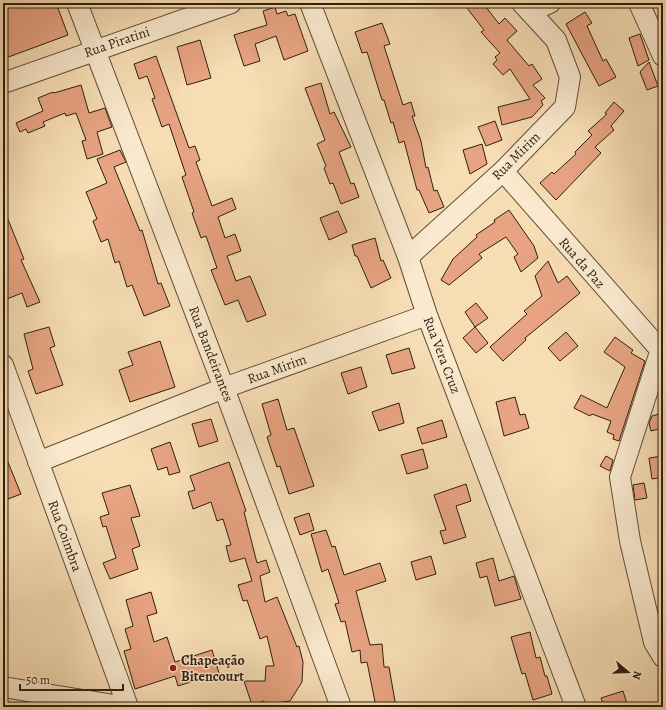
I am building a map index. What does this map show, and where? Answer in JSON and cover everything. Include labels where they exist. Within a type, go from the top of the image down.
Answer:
[{"type":"street","name":"Rua Bandeirantes","points":[[77,3],[224,388],[340,707]]},
{"type":"street","name":"Rua Piratini","points":[[3,83],[231,3]]},
{"type":"street","name":"Rua Vera Cruz","points":[[310,3],[408,257],[426,314],[576,707]]},
{"type":"street","points":[[526,8],[550,3]]},
{"type":"street","points":[[639,3],[663,56]]},
{"type":"street","name":"Rua Mirim","points":[[408,257],[503,171],[565,107],[570,77],[556,40],[526,8]]},
{"type":"street","name":"Rua da Paz","points":[[503,171],[662,353]]},
{"type":"street","name":"Rua Mirim","points":[[38,462],[224,388],[426,314]]},
{"type":"street","points":[[662,353],[620,477],[630,541],[654,642],[663,656]]},
{"type":"street","name":"Rua Coimbra","points":[[3,366],[127,707]]},
{"type":"street","points":[[3,687],[127,707]]},
{"type":"building","points":[[3,3],[56,3],[68,35],[3,59]]},
{"type":"building","points":[[474,3],[483,3],[499,24],[505,18],[517,31],[507,40],[529,66],[532,64],[542,79],[533,85],[545,98],[541,101],[543,105],[532,117],[502,125],[498,107],[530,99],[510,69],[503,75],[493,64],[497,60],[495,57],[500,53],[481,32],[484,30],[467,8]]},
{"type":"building","points":[[275,7],[277,14],[286,11],[288,16],[295,14],[308,51],[284,60],[276,36],[255,44],[260,61],[244,66],[234,35],[267,25],[263,11]]},
{"type":"building","points":[[585,12],[592,23],[587,26],[603,61],[606,59],[616,77],[599,86],[566,24]]},
{"type":"building","points":[[382,23],[390,44],[384,46],[403,105],[411,102],[415,116],[412,116],[421,141],[426,168],[428,167],[434,191],[437,190],[444,207],[429,213],[419,190],[417,190],[404,141],[399,143],[393,122],[391,123],[384,100],[382,100],[367,52],[362,53],[355,32]]},
{"type":"building","points":[[640,34],[649,60],[638,66],[629,38]]},
{"type":"building","points":[[200,40],[211,78],[187,85],[177,47]]},
{"type":"building","points":[[156,56],[189,148],[195,146],[200,160],[196,162],[212,206],[232,198],[236,209],[218,217],[225,238],[235,234],[241,251],[227,256],[236,281],[250,276],[266,315],[247,322],[238,300],[225,305],[211,270],[217,268],[206,236],[201,238],[192,213],[194,212],[182,177],[186,175],[169,124],[162,127],[152,99],[155,98],[147,76],[139,79],[134,64]]},
{"type":"building","points":[[649,62],[658,86],[647,90],[640,72]]},
{"type":"building","points":[[321,83],[330,114],[334,112],[351,147],[339,152],[351,184],[354,183],[359,197],[341,204],[333,183],[330,184],[324,168],[326,166],[317,144],[325,140],[305,88]]},
{"type":"building","points":[[81,85],[89,113],[105,108],[112,127],[97,132],[103,154],[87,159],[82,141],[86,140],[76,113],[66,116],[65,113],[43,122],[45,126],[28,133],[26,129],[20,132],[16,123],[43,111],[38,98],[53,92],[54,93]]},
{"type":"building","points":[[614,102],[624,111],[611,126],[614,130],[595,147],[601,153],[556,200],[540,183],[552,172],[554,174],[576,154],[575,152],[592,135],[588,131],[607,114],[605,113]]},
{"type":"building","points":[[495,121],[502,140],[486,146],[478,127]]},
{"type":"building","points":[[482,144],[487,164],[470,174],[463,150]]},
{"type":"building","points":[[120,150],[126,162],[114,167],[140,231],[142,230],[158,284],[161,283],[170,306],[144,316],[132,285],[127,287],[119,261],[115,263],[108,239],[101,242],[93,221],[97,219],[86,192],[107,183],[97,159]]},
{"type":"building","points":[[3,207],[24,259],[21,260],[40,302],[27,307],[22,293],[7,299],[3,288]]},
{"type":"building","points":[[509,210],[534,246],[538,258],[521,272],[514,257],[518,254],[506,237],[479,254],[482,258],[449,285],[441,280],[453,259],[477,237],[476,235]]},
{"type":"building","points":[[338,211],[347,232],[329,240],[320,218]]},
{"type":"building","points":[[375,238],[381,261],[383,260],[391,278],[371,288],[357,256],[355,256],[352,245]]},
{"type":"building","points":[[548,261],[558,283],[567,276],[580,293],[525,338],[526,340],[503,361],[490,347],[527,314],[524,311],[542,296],[535,276]]},
{"type":"building","points":[[476,303],[488,318],[475,327],[465,312]]},
{"type":"building","points":[[49,327],[55,346],[50,348],[63,385],[36,394],[28,371],[33,369],[24,334]]},
{"type":"building","points":[[475,327],[488,343],[476,353],[463,338]]},
{"type":"building","points":[[566,332],[578,346],[560,361],[548,348]]},
{"type":"building","points":[[615,337],[633,350],[631,353],[645,361],[619,441],[613,439],[614,435],[607,432],[611,421],[592,414],[590,416],[574,408],[581,395],[607,408],[625,367],[604,352]]},
{"type":"building","points":[[160,341],[175,387],[130,402],[119,370],[133,365],[128,352]]},
{"type":"building","points":[[409,348],[415,368],[392,374],[386,355]]},
{"type":"building","points":[[361,367],[367,387],[348,394],[341,373]]},
{"type":"building","points":[[515,397],[520,415],[525,414],[529,428],[504,436],[496,402]]},
{"type":"building","points":[[278,399],[287,430],[294,428],[314,486],[289,494],[280,466],[277,467],[267,437],[271,435],[262,404]]},
{"type":"building","points":[[399,403],[404,423],[379,431],[372,412]]},
{"type":"building","points":[[663,413],[663,428],[651,431],[649,423],[652,416]]},
{"type":"building","points":[[211,419],[218,441],[199,447],[192,424]]},
{"type":"building","points":[[442,420],[447,437],[422,444],[417,428]]},
{"type":"building","points":[[170,442],[180,472],[169,475],[167,467],[158,470],[151,449]]},
{"type":"building","points":[[423,449],[428,468],[407,474],[401,455]]},
{"type":"building","points":[[3,450],[21,494],[3,501]]},
{"type":"building","points":[[606,456],[613,460],[610,471],[600,466]]},
{"type":"building","points":[[663,456],[663,477],[652,479],[649,458]]},
{"type":"building","points":[[229,462],[246,511],[244,512],[257,563],[266,560],[270,572],[260,576],[265,602],[277,597],[297,647],[299,646],[303,662],[302,682],[290,701],[282,702],[282,707],[265,707],[264,701],[252,705],[244,681],[265,681],[266,666],[274,666],[267,636],[260,639],[247,600],[243,601],[238,585],[252,581],[245,558],[230,562],[226,546],[231,545],[223,519],[217,521],[211,502],[193,509],[188,492],[195,490],[190,476]]},
{"type":"building","points":[[644,483],[647,498],[635,500],[633,485]]},
{"type":"building","points":[[466,484],[471,501],[456,506],[466,537],[444,544],[440,531],[446,530],[434,495]]},
{"type":"building","points":[[130,485],[140,516],[131,518],[140,546],[132,549],[138,569],[110,579],[103,563],[116,558],[106,526],[103,527],[100,517],[109,514],[102,493]]},
{"type":"building","points":[[309,513],[314,530],[300,535],[294,518]]},
{"type":"building","points":[[326,530],[332,547],[335,546],[344,575],[380,563],[386,581],[356,591],[370,645],[382,644],[384,667],[389,667],[396,707],[376,707],[367,662],[361,663],[360,650],[352,652],[345,621],[341,622],[335,604],[339,603],[328,569],[322,572],[311,534]]},
{"type":"building","points":[[431,556],[436,574],[416,580],[411,562]]},
{"type":"building","points":[[493,558],[499,581],[514,576],[521,599],[495,606],[487,576],[480,578],[476,563]]},
{"type":"building","name":"Chapeação Bitencourt","points":[[151,592],[157,613],[147,616],[154,642],[167,637],[175,662],[212,650],[219,673],[178,686],[175,676],[135,689],[124,651],[131,649],[125,629],[133,626],[126,600]]},
{"type":"building","points":[[530,632],[536,658],[540,657],[552,694],[533,700],[525,673],[522,674],[511,637]]},
{"type":"building","points":[[623,691],[628,707],[604,707],[601,698]]},
{"type":"place","name":"Chapeação Bitencourt","points":[[173,668]]}]
